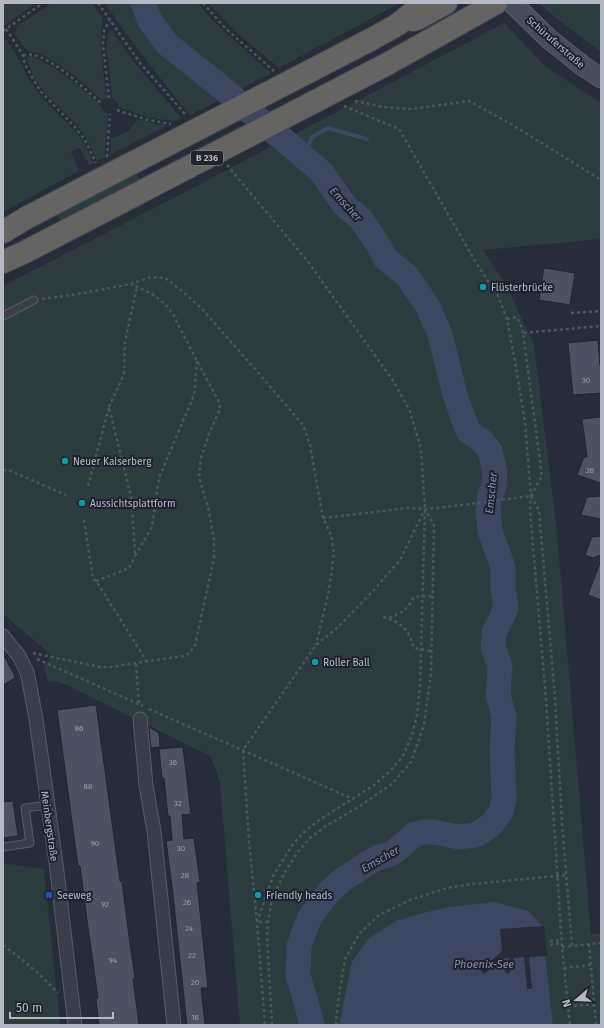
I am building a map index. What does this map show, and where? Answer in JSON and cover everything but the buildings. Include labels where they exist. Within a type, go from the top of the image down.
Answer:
[{"type":"highway","points":[[3,232],[26,218],[370,40],[397,25],[425,3]]},
{"type":"highway","points":[[397,25],[419,18],[446,3]]},
{"type":"highway","name":"B 236","points":[[3,262],[390,63],[496,3]]},
{"type":"main road","name":"Schüruferstraße","points":[[512,3],[549,39],[601,78]]},
{"type":"street","name":"Meinbergstraße","points":[[3,636],[19,656],[27,672],[36,719],[56,863],[75,1025]]},
{"type":"street","points":[[140,719],[146,785],[154,831],[174,1025]]},
{"type":"lane","points":[[3,316],[34,300]]},
{"type":"lane","points":[[3,847],[30,843],[25,808],[47,805]]},
{"type":"path","points":[[42,3],[4,30],[23,55],[25,65],[41,92],[74,126],[90,150],[98,167]]},
{"type":"path","points":[[98,3],[140,63],[186,116]]},
{"type":"path","points":[[203,3],[225,28],[279,75]]},
{"type":"path","points":[[109,98],[103,45],[104,30],[110,21]]},
{"type":"path","points":[[23,55],[31,54],[43,58],[78,82],[102,104]]},
{"type":"path","points":[[351,100],[383,107],[411,109],[468,101],[511,124],[601,180]]},
{"type":"path","points":[[338,104],[399,129],[475,261],[498,296],[507,319],[525,423],[531,496],[530,511],[546,698],[562,943],[570,1025]]},
{"type":"path","points":[[117,110],[148,120],[176,124]]},
{"type":"path","points":[[107,162],[110,114]]},
{"type":"path","points":[[226,163],[309,263],[394,382],[410,412],[421,449],[425,509],[420,686],[417,714],[412,736],[402,756],[390,771],[374,785],[306,830],[293,844],[273,876],[257,922]]},
{"type":"path","points":[[34,300],[78,294],[131,284],[151,278],[165,278],[201,308],[303,425],[310,445],[323,518],[331,535],[334,553],[329,590],[316,645]]},
{"type":"path","points":[[33,653],[100,667],[110,667],[183,656],[190,653],[195,645],[214,558],[214,540],[209,511],[199,477],[201,458],[208,434],[220,409],[219,402],[173,314],[164,303],[152,294],[131,284]]},
{"type":"path","points":[[88,486],[109,407],[124,374],[125,341],[137,287]]},
{"type":"path","points":[[570,313],[601,311]]},
{"type":"path","points":[[507,319],[516,317],[520,322],[523,333],[542,476],[531,496]]},
{"type":"path","points":[[523,333],[601,326]]},
{"type":"path","points":[[96,581],[129,568],[152,527],[159,478],[194,395],[197,360]]},
{"type":"path","points":[[109,407],[132,501],[135,556]]},
{"type":"path","points":[[3,470],[11,471],[66,495]]},
{"type":"path","points":[[323,518],[408,508],[437,508],[531,496]]},
{"type":"path","points":[[531,496],[539,510],[555,698],[562,823],[572,946]]},
{"type":"path","points":[[272,1025],[267,936],[268,922],[272,899],[285,872],[297,853],[310,838],[393,783],[411,762],[424,725],[431,674],[434,526],[425,509]]},
{"type":"path","points":[[265,1025],[249,841],[243,750],[316,645],[337,628],[372,592],[400,560],[425,509]]},
{"type":"path","points":[[84,520],[93,579],[96,581],[147,662]]},
{"type":"path","points":[[389,618],[401,613],[414,597],[432,596]]},
{"type":"path","points":[[383,616],[396,621],[406,629],[414,648],[432,651]]},
{"type":"path","points":[[37,659],[46,664]]},
{"type":"path","points":[[136,664],[139,704]]},
{"type":"path","points":[[243,750],[354,799]]},
{"type":"path","points":[[336,1025],[344,959],[359,934],[379,915],[410,900],[447,888],[566,875]]},
{"type":"path","points":[[257,922],[268,922]]},
{"type":"path","points":[[550,943],[562,943],[572,946],[601,943]]},
{"type":"path","points":[[589,944],[596,1025]]},
{"type":"path","points":[[3,945],[47,981],[73,1010]]},
{"type":"path","points":[[564,968],[591,965]]},
{"type":"path","points":[[568,1006],[594,1005]]},
{"type":"shaded area","points":[[3,3],[36,3],[3,27]]},
{"type":"shaded area","points":[[52,3],[92,3],[103,19],[101,49],[107,98],[103,101],[57,63],[36,53],[27,51],[15,34],[17,26]]},
{"type":"shaded area","points":[[105,3],[198,3],[212,20],[271,73],[190,115],[135,46]]},
{"type":"shaded area","points":[[208,3],[400,3],[279,68],[238,34]]},
{"type":"shaded area","points":[[538,3],[601,3],[601,52],[561,22]]},
{"type":"shaded area","points":[[504,23],[545,66],[601,103],[601,239],[483,250],[505,283],[534,344],[557,532],[591,934],[601,934],[601,1025],[240,1025],[220,784],[210,756],[58,681],[48,682],[44,668],[50,654],[3,614],[3,286],[185,192]]},
{"type":"shaded area","points":[[111,30],[134,62],[181,118],[174,121],[150,118],[118,107],[117,102],[112,98],[106,46],[108,34]]},
{"type":"shaded area","points":[[3,39],[6,39],[39,94],[77,133],[94,163],[89,165],[80,148],[71,152],[79,171],[3,212]]},
{"type":"shaded area","points":[[32,56],[61,72],[93,98],[108,114],[105,157],[97,161],[80,130],[41,88],[31,71],[27,60],[28,57]]},
{"type":"shaded area","points":[[138,119],[166,126],[110,155],[111,138],[127,132]]},
{"type":"shaded area","points":[[124,153],[153,200],[71,242],[46,194]]},
{"type":"shaded area","points":[[3,863],[44,869],[60,1025],[3,1025]]},
{"type":"water","name":"Phoenix-See","points":[[496,902],[528,911],[543,927],[553,1025],[339,1025],[352,962],[368,939],[396,921],[423,913],[449,907]]},
{"type":"pier","points":[[544,926],[547,956],[529,957],[532,989],[527,989],[524,957],[514,958],[509,974],[505,972],[509,958],[502,958],[484,974],[481,970],[502,951],[500,929]]},
{"type":"waterway","name":"Emscher","points":[[143,3],[150,21],[167,44],[221,87],[322,173],[345,206],[361,219],[385,258],[407,276],[427,305],[440,334],[455,395],[469,432],[482,441],[490,451],[495,472],[494,487],[489,498],[488,511],[490,531],[503,567],[503,588],[506,608],[494,633],[493,647],[500,666],[498,695],[504,716],[502,750],[504,799],[501,812],[491,825],[476,835],[459,837],[434,832],[415,834],[394,852],[378,857],[342,880],[329,892],[310,917],[299,946],[298,976],[312,1025]]},
{"type":"waterway","points":[[304,156],[312,137],[328,128],[367,139]]},
{"type":"place","name":"Flüsterbrücke","points":[[483,287]]},
{"type":"place","name":"Neuer Kaiserberg","points":[[65,461]]},
{"type":"place","name":"Aussichtsplattform","points":[[82,503]]},
{"type":"place","name":"Roller Ball","points":[[315,662]]},
{"type":"place","name":"Seeweg","points":[[49,895]]},
{"type":"place","name":"Friendly heads","points":[[258,895]]}]
